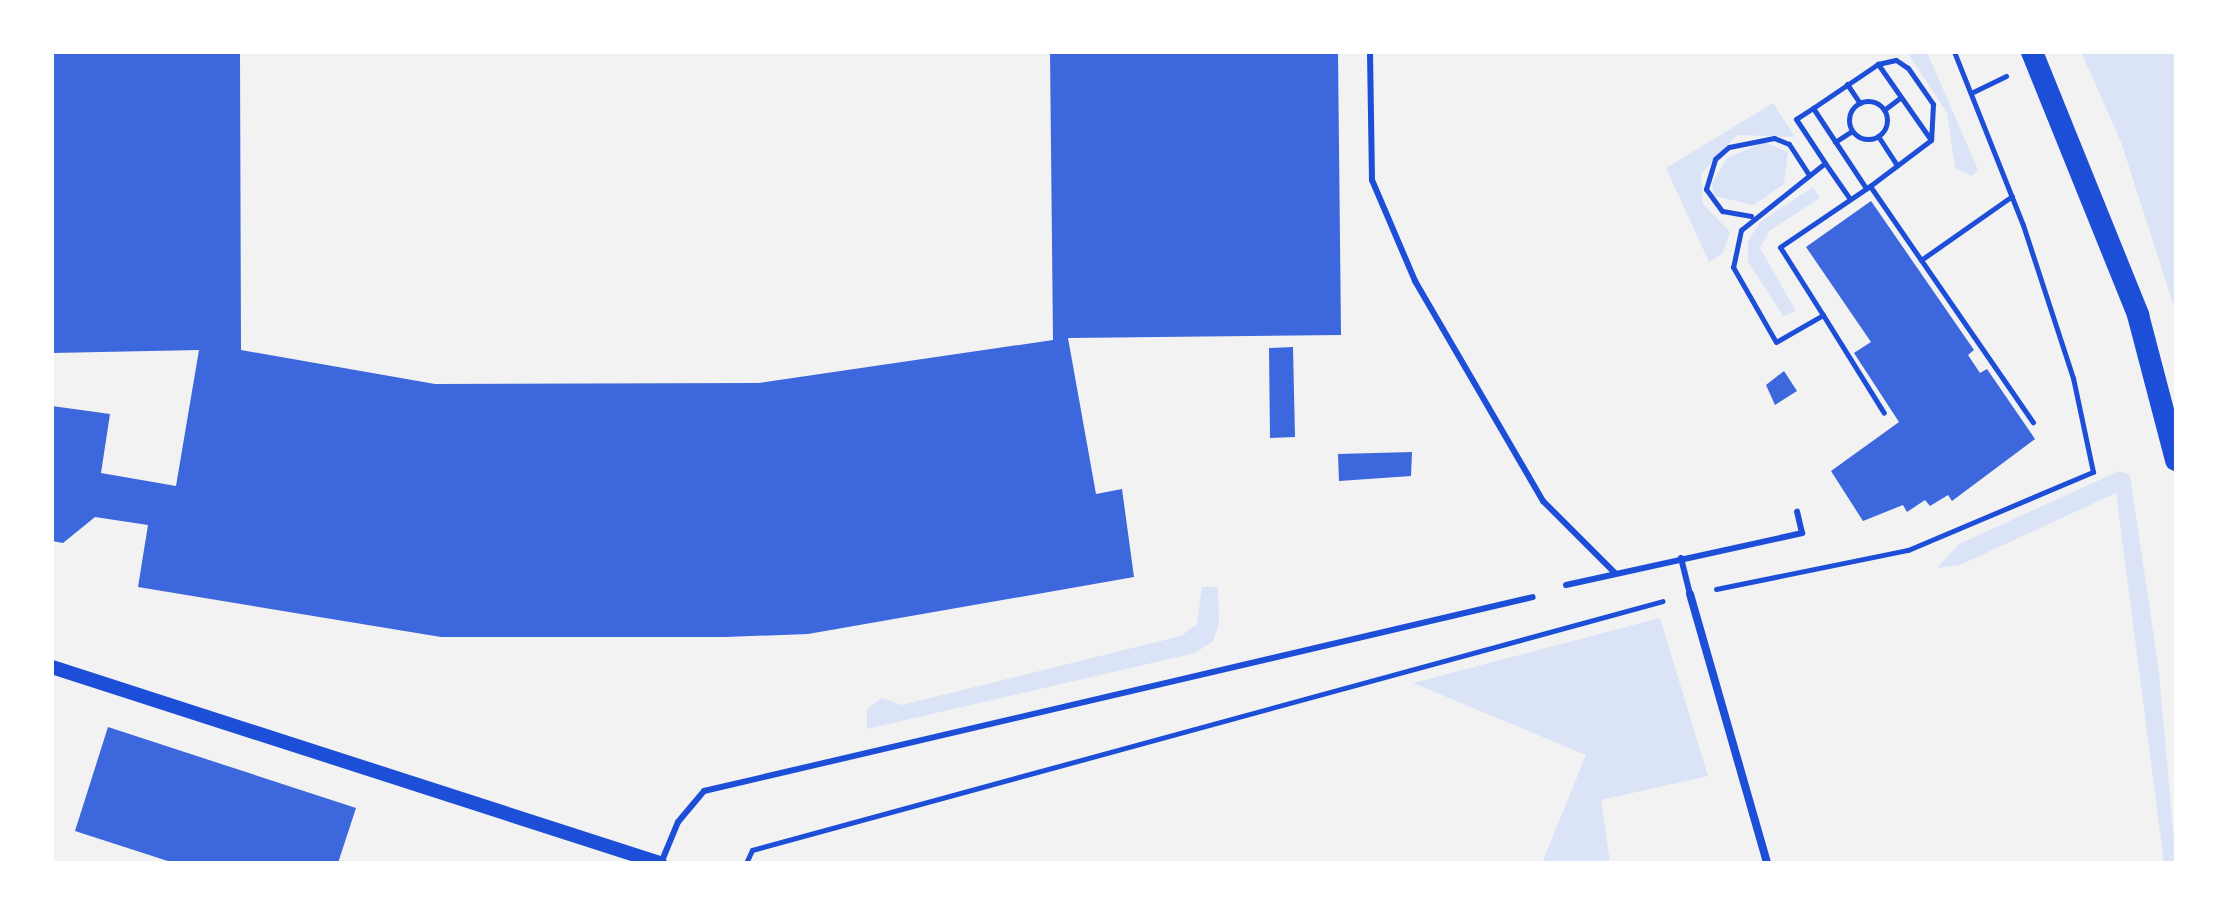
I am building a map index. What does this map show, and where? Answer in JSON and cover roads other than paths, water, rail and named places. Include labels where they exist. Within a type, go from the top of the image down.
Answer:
[{"type":"highway","points":[[2032,52],[2138,315],[2176,460]]},
{"type":"street","points":[[1690,594],[1767,863]]},
{"type":"street","points":[[52,667],[660,863]]},
{"type":"lane","points":[[1370,52],[1372,180],[1415,281],[1543,501],[1615,573]]},
{"type":"lane","points":[[1566,585],[1802,533],[1797,512]]},
{"type":"lane","points":[[1681,558],[1690,594]]},
{"type":"lane","points":[[660,863],[678,822],[704,791],[1533,597]]}]
